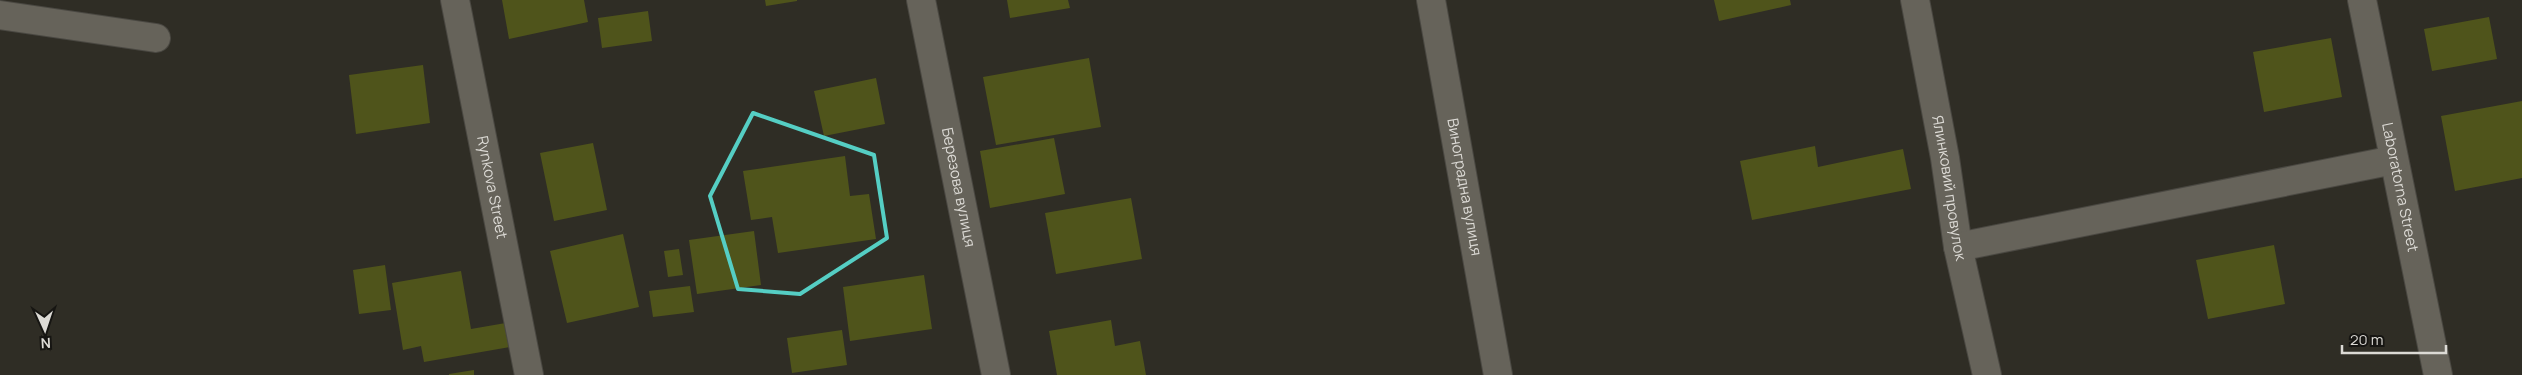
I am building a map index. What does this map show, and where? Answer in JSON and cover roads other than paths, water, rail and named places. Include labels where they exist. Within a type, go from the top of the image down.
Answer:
[{"type":"street","name":"Rynkova Street","points":[[455,0],[529,375]]},
{"type":"street","name":"Березова вулиця","points":[[922,0],[996,375]]},
{"type":"street","name":"Виноградна вулиця","points":[[1431,0],[1498,375]]},
{"type":"street","name":"Ялинковий провулок","points":[[1915,0],[1945,158],[1958,247],[1987,375]]},
{"type":"street","name":"Laboratorna Street","points":[[2362,0],[2438,375]]},
{"type":"street","points":[[0,15],[156,38]]},
{"type":"street","points":[[1958,247],[2394,160]]}]
